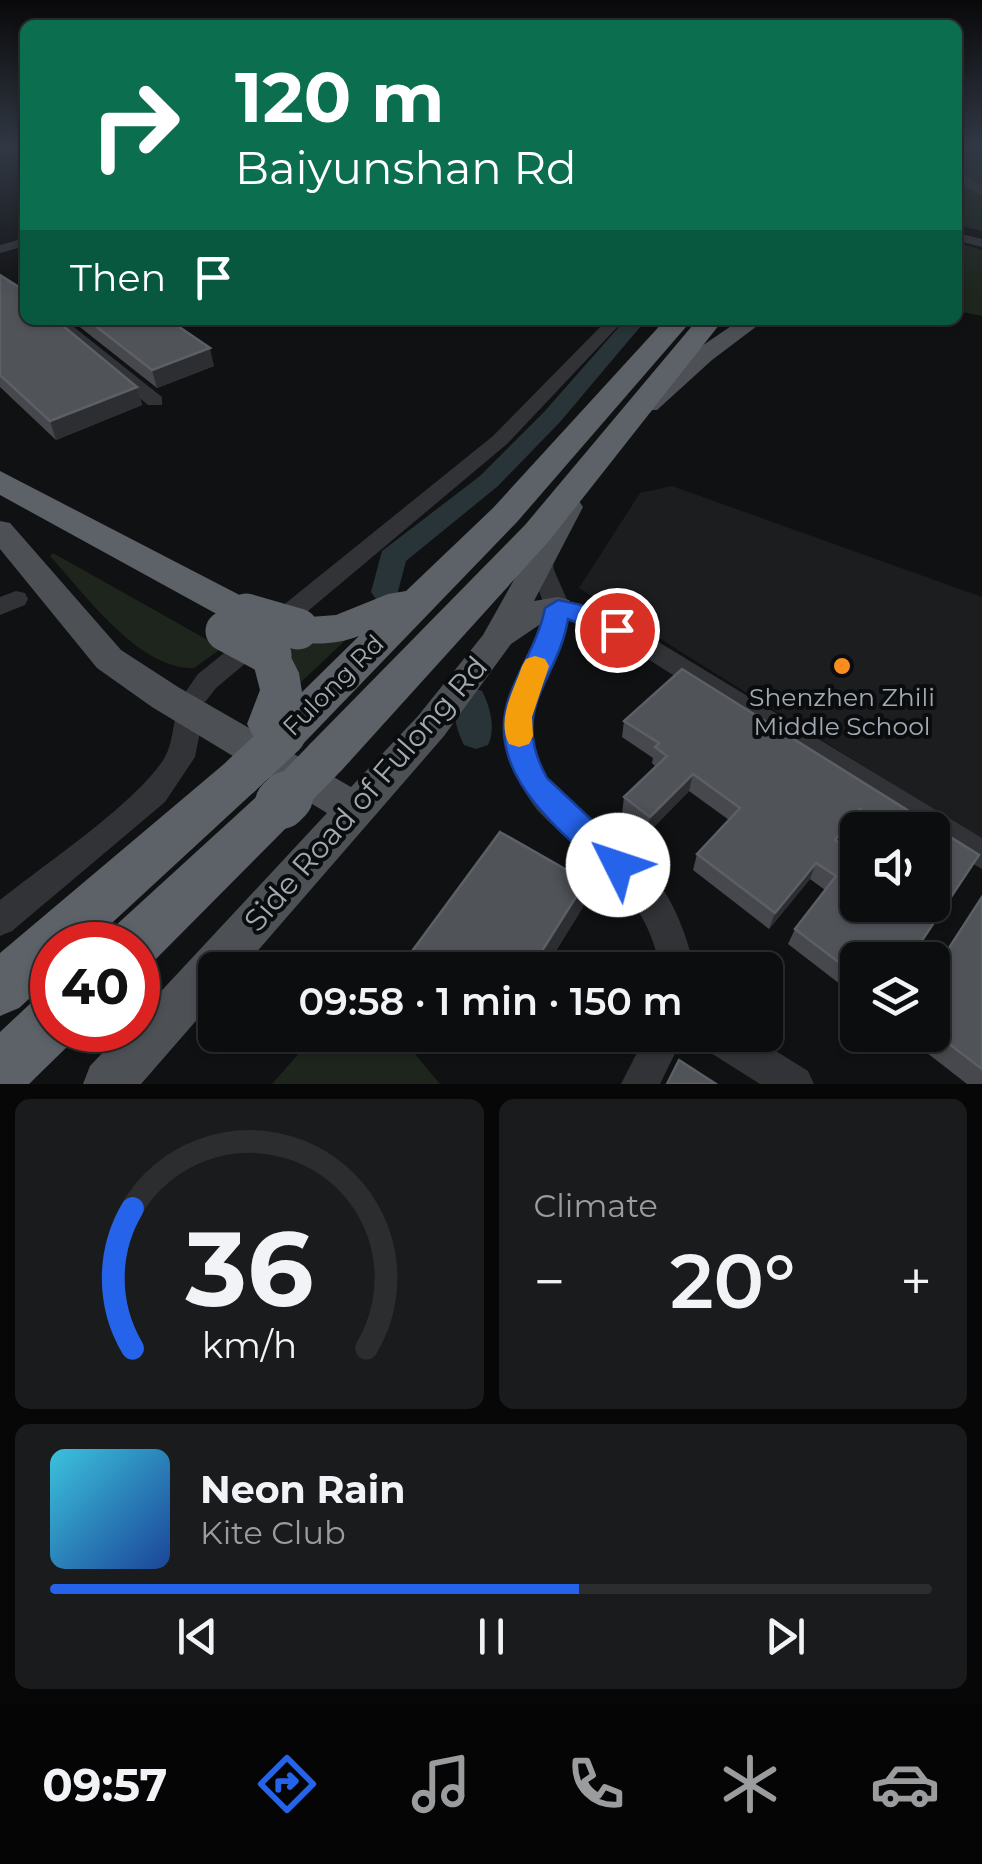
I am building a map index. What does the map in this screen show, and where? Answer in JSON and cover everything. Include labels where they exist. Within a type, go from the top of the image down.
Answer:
[{"type":"highway","name":"Fulong Rd","points":[[149,922],[250,784],[276,730],[505,515],[675,325]]},
{"type":"highway","name":"Fulong Rd","points":[[0,989],[188,819],[250,784],[324,758],[537,532],[706,325]]},
{"type":"highway","points":[[2,508],[236,623],[284,642],[354,625],[425,592]]},
{"type":"highway","points":[[276,730],[284,642]]},
{"type":"highway","points":[[0,1072],[30,1043]]},
{"type":"main road","points":[[644,359],[661,325]]},
{"type":"main road","points":[[634,418],[704,355],[747,325]]},
{"type":"main road","name":"Side Road of Fulong Rd","points":[[108,1084],[431,726],[495,644],[585,476]]},
{"type":"main road","points":[[2,508],[96,647],[130,675],[194,703],[356,810]]},
{"type":"main road","points":[[495,644],[520,619],[558,608]]},
{"type":"street","points":[[61,325],[155,401]]},
{"type":"street","points":[[0,920],[155,793],[181,757],[194,703],[207,681],[500,440],[611,325]]},
{"type":"street","points":[[540,555],[541,572],[558,608],[554,628],[518,717],[524,764],[556,810],[641,886],[664,923],[673,952]]},
{"type":"street","points":[[558,608],[588,615],[638,641],[982,855]]},
{"type":"street","points":[[495,644],[522,643],[540,656]]},
{"type":"street","points":[[640,1084],[657,1052]]},
{"type":"street","points":[[744,1052],[796,1084]]},
{"type":"shaded area","points":[[962,198],[982,198],[982,231],[962,226]]},
{"type":"shaded area","points":[[962,244],[982,250],[982,316],[962,312]]},
{"type":"shaded area","name":"Shenzhen Zhili Middle School","points":[[672,486],[982,597],[982,840],[950,820],[950,812],[937,812],[579,588],[640,493]]},
{"type":"shaded area","points":[[53,553],[222,648],[194,668],[153,657],[114,627],[50,556]]},
{"type":"shaded area","points":[[293,634],[352,634],[300,683],[287,659]]},
{"type":"shaded area","points":[[300,1052],[413,1052],[440,1084],[272,1084]]},
{"type":"building","points":[[0,275],[20,288],[20,325],[62,325],[137,387],[50,421],[0,375]]},
{"type":"building","points":[[94,325],[176,325],[210,348],[152,370]]},
{"type":"building","points":[[682,669],[910,812],[840,812],[840,834],[835,840],[840,843],[840,922],[934,922],[921,942],[840,942],[840,963],[795,929],[836,876],[816,863],[775,913],[697,854],[740,808],[693,774],[650,817],[624,797],[667,756],[655,747],[659,743],[624,721]]},
{"type":"building","points":[[500,832],[586,881],[541,952],[411,952]]},
{"type":"building","points":[[950,837],[979,855],[950,898]]},
{"type":"building","points":[[982,897],[982,1069],[950,1045],[950,946]]},
{"type":"building","points":[[679,1060],[716,1084],[667,1084]]},
{"type":"waterway","points":[[386,592],[392,558],[489,481],[552,417],[632,325]]},
{"type":"waterway","points":[[470,700],[476,735]]},
{"type":"slow traffic","points":[[519,736],[523,695],[535,666]]},
{"type":"place","name":"Shenzhen Zhili Middle School","points":[[842,666]]},
{"type":"route","points":[[617,630],[588,615],[558,608],[554,628],[523,695],[518,717],[524,764],[537,787],[556,810],[618,865]]}]
